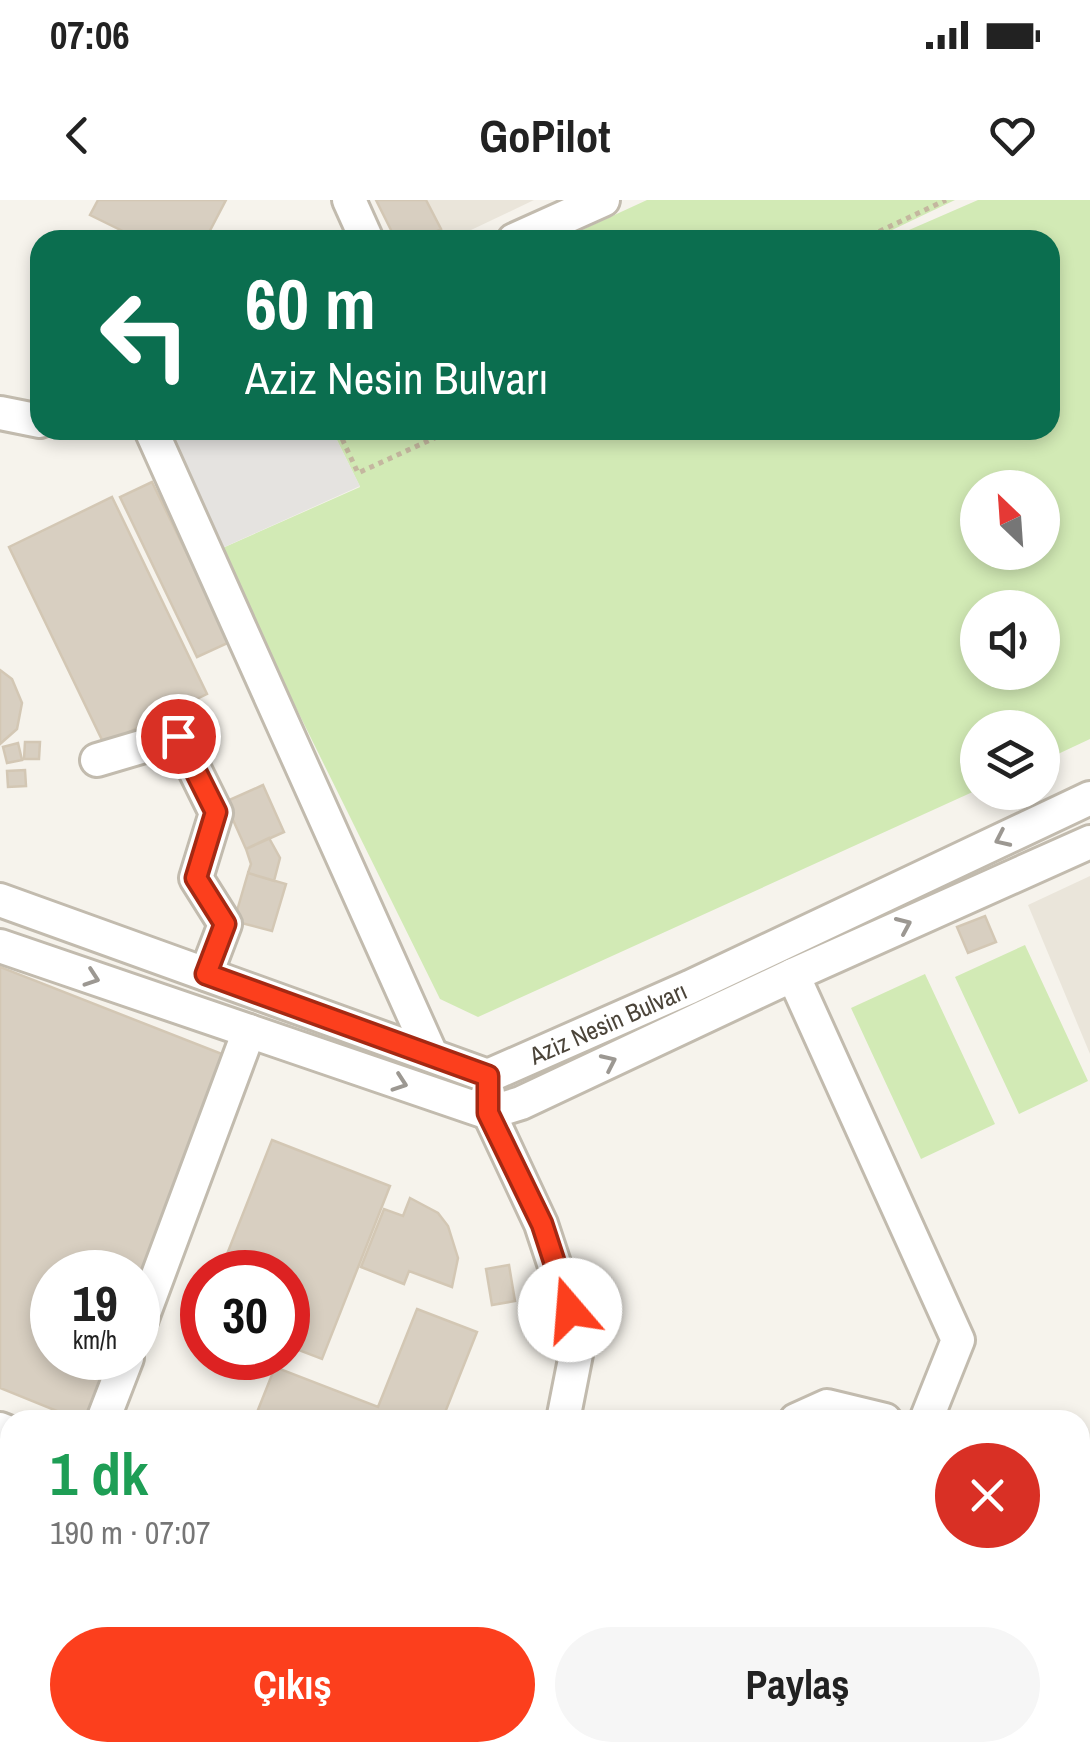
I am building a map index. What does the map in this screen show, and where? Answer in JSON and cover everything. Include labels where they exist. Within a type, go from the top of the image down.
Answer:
[{"type":"street","points":[[349,200],[363,230]]},
{"type":"street","points":[[536,230],[603,200]]},
{"type":"street","points":[[0,413],[30,420]]},
{"type":"street","points":[[156,440],[442,1057]]},
{"type":"street","points":[[97,760],[178,736],[216,812],[196,878],[225,924],[206,974]]},
{"type":"street","name":"Aziz Nesin Bulvarı","points":[[488,1076],[690,987],[1090,798]]},
{"type":"street","name":"Aziz Nesin Bulvarı","points":[[488,1113],[521,1103],[1090,842]]},
{"type":"street","points":[[0,900],[488,1076],[488,1113],[542,1224],[579,1339],[565,1410]]},
{"type":"street","points":[[0,946],[488,1113]]},
{"type":"street","points":[[794,975],[958,1340],[930,1410]]},
{"type":"street","points":[[160,1269],[248,1031]]},
{"type":"street","points":[[108,1410],[119,1380]]},
{"type":"street","points":[[817,1410],[826,1406],[843,1410]]},
{"type":"path","points":[[883,230],[946,200]]},
{"type":"path","points":[[343,440],[358,473],[430,440]]},
{"type":"shaded area","points":[[382,200],[534,200],[471,230],[396,230]]},
{"type":"shaded area","points":[[168,440],[337,440],[360,486],[218,550]]},
{"type":"shaded area","points":[[1090,876],[1090,1054],[1028,905]]},
{"type":"green space","points":[[647,200],[955,200],[892,230],[582,230]]},
{"type":"green space","points":[[978,200],[1090,200],[1090,739],[1060,753],[1060,710],[960,710],[960,798],[478,1017],[440,999],[218,550],[360,487],[337,440],[1060,440],[1060,230],[909,230]]},
{"type":"green space","points":[[1025,945],[1088,1081],[1019,1114],[955,977]]},
{"type":"green space","points":[[925,974],[995,1124],[921,1159],[851,1008]]},
{"type":"building","points":[[98,200],[226,200],[210,230],[121,230],[90,215]]},
{"type":"building","points":[[376,200],[426,200],[441,229],[439,230],[391,230]]},
{"type":"building","points":[[152,482],[230,642],[197,657],[120,497]]},
{"type":"building","points":[[112,497],[207,694],[104,744],[9,547]]},
{"type":"building","points":[[0,670],[12,679],[22,703],[17,729],[0,744]]},
{"type":"building","points":[[25,742],[40,742],[39,759],[24,759]]},
{"type":"building","points":[[18,743],[22,760],[7,763],[3,747]]},
{"type":"building","points":[[25,770],[26,786],[8,787],[7,771]]},
{"type":"building","points":[[263,785],[284,832],[246,849],[225,802]]},
{"type":"building","points":[[269,838],[280,858],[274,881],[248,873],[251,864],[246,849]]},
{"type":"building","points":[[248,873],[286,884],[272,931],[234,921]]},
{"type":"building","points":[[985,916],[996,942],[968,953],[957,927]]},
{"type":"building","points":[[0,967],[227,1056],[154,1250],[30,1250],[30,1380],[104,1380],[93,1410],[54,1410],[0,1388]]},
{"type":"building","points":[[272,1140],[390,1186],[322,1359],[310,1354],[310,1250],[229,1250]]},
{"type":"building","points":[[410,1198],[438,1213],[448,1226],[458,1258],[452,1287],[409,1271],[404,1284],[361,1267],[384,1209],[403,1216]]},
{"type":"building","points":[[509,1265],[515,1301],[492,1305],[486,1269]]},
{"type":"building","points":[[417,1309],[477,1332],[446,1410],[258,1410],[270,1380],[308,1380],[378,1407]]},
{"type":"route","points":[[178,736],[216,812],[196,878],[225,924],[206,974],[488,1076],[488,1113],[542,1224],[570,1310]]}]
